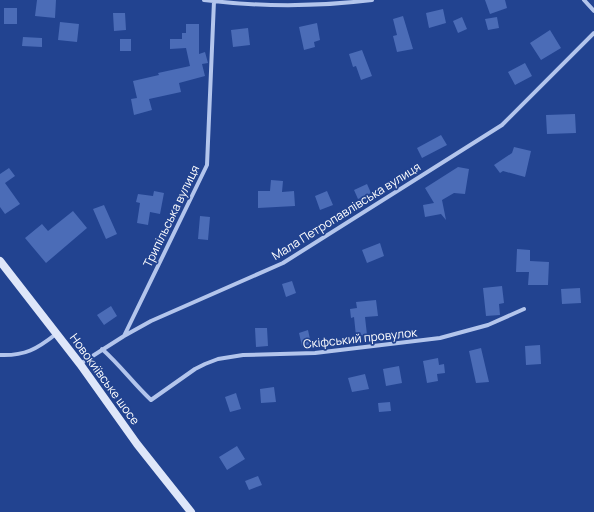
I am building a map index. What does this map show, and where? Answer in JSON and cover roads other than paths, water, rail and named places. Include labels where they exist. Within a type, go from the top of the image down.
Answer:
[{"type":"main road","name":"Новокиївське шосе","points":[[0,261],[80,364],[142,449],[191,512]]},
{"type":"street","points":[[204,0],[298,6],[372,0]]},
{"type":"street","points":[[584,0],[594,10]]},
{"type":"street","name":"Трипільська вулиця","points":[[124,336],[207,165],[214,1]]},
{"type":"street","name":"Мала Петропавлівська вулиця","points":[[80,364],[124,336],[189,303],[282,263],[502,125],[594,33]]},
{"type":"street","name":"Скіфський провулок","points":[[102,349],[115,360],[132,382],[151,400],[195,369],[205,364],[231,356],[315,353],[440,338],[488,325],[524,309]]},
{"type":"street","points":[[0,355],[14,355],[30,351],[56,334]]}]
